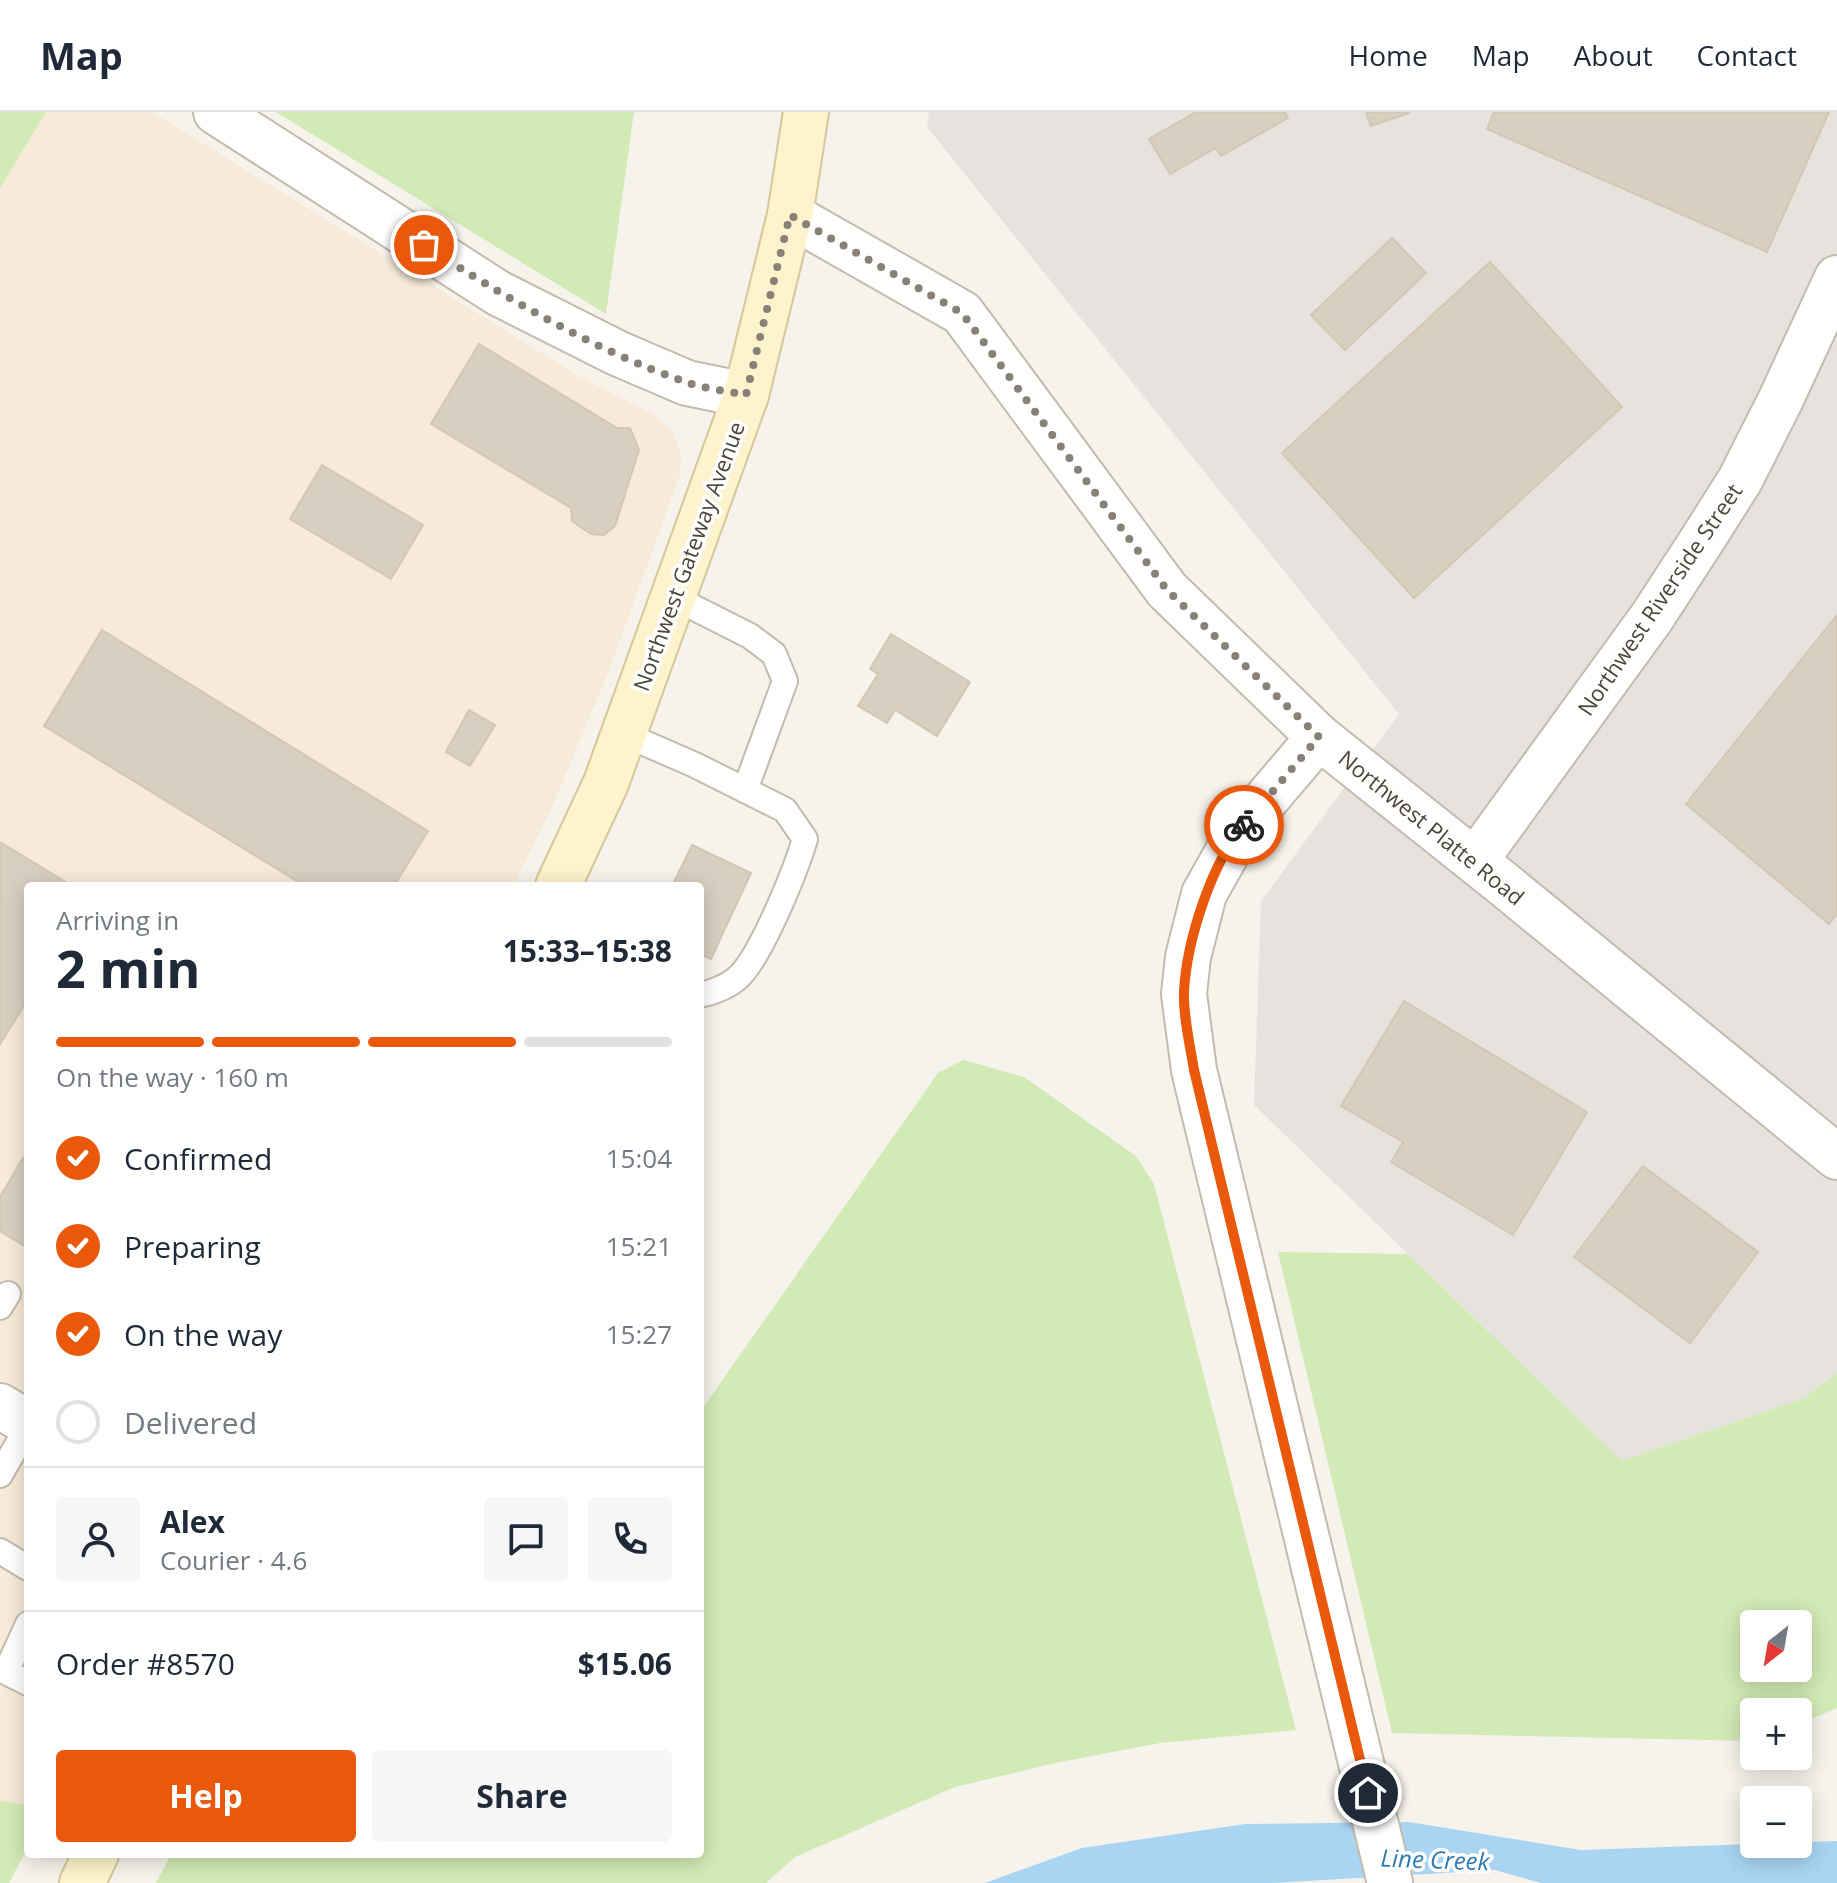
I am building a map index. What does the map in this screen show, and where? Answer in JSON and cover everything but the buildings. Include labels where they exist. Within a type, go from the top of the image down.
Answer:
[{"type":"main road","points":[[790,215],[806,112]]},
{"type":"main road","name":"Northwest Gateway Avenue","points":[[560,882],[606,783],[746,395],[790,215]]},
{"type":"main road","points":[[82,1883],[94,1858]]},
{"type":"street","points":[[216,112],[498,293],[617,353],[687,383],[746,395]]},
{"type":"street","name":"Northwest Platte Road","points":[[790,215],[962,313],[1167,590],[1319,737],[1837,1157]]},
{"type":"street","name":"Northwest Riverside Street","points":[[1475,861],[1652,617],[1740,480],[1837,278]]},
{"type":"street","points":[[1319,737],[1240,830],[1204,894],[1188,957],[1184,994],[1194,1070],[1390,1883]]},
{"type":"street","points":[[0,1406],[24,1422]]},
{"type":"lane","points":[[673,597],[750,636],[774,654],[785,681],[745,790]]},
{"type":"lane","points":[[624,734],[785,810],[805,839],[798,863],[765,937],[737,979],[704,993]]},
{"type":"lane","points":[[0,1475],[24,1432]]},
{"type":"lane","points":[[0,1551],[24,1566]]},
{"type":"lane","points":[[24,1633],[3,1678],[24,1682]]},
{"type":"shaded area","points":[[46,112],[152,112],[579,376],[655,415],[673,432],[682,457],[679,478],[608,673],[552,807],[515,882],[24,882],[24,1396],[0,1381],[0,188]]},
{"type":"shaded area","points":[[929,112],[1837,112],[1837,1373],[1804,1398],[1622,1461],[1254,1105],[1261,901],[1399,714],[927,127]]},
{"type":"shaded area","points":[[0,1436],[24,1451],[24,1804],[0,1801]]},
{"type":"green space","points":[[0,112],[46,112],[0,188]]},
{"type":"green space","points":[[276,112],[634,112],[606,314]]},
{"type":"green space","points":[[963,1060],[1024,1077],[1136,1156],[1154,1184],[1296,1730],[1160,1743],[1055,1763],[955,1787],[795,1857],[766,1883],[156,1883],[169,1858],[704,1858],[704,1406],[938,1073]]},
{"type":"green space","points":[[1278,1252],[1408,1254],[1622,1461],[1804,1398],[1837,1373],[1837,1708],[1812,1719],[1812,1698],[1740,1698],[1740,1741],[1392,1733]]},
{"type":"green space","points":[[0,1801],[24,1804],[24,1855],[9,1883],[0,1883]]},
{"type":"water","name":"Line Creek","points":[[1409,1822],[1581,1850],[1740,1844],[1740,1858],[1812,1858],[1812,1842],[1837,1841],[1837,1883],[1541,1883],[1495,1870],[1272,1883],[985,1883],[1082,1848],[1245,1824]]},
{"type":"way so far","points":[[424,245],[498,293],[617,353],[687,383],[746,395],[790,215],[962,313],[1167,590],[1319,737],[1244,825]]},
{"type":"route","points":[[1244,825],[1204,894],[1188,957],[1184,994],[1190,1045],[1368,1793]]}]
